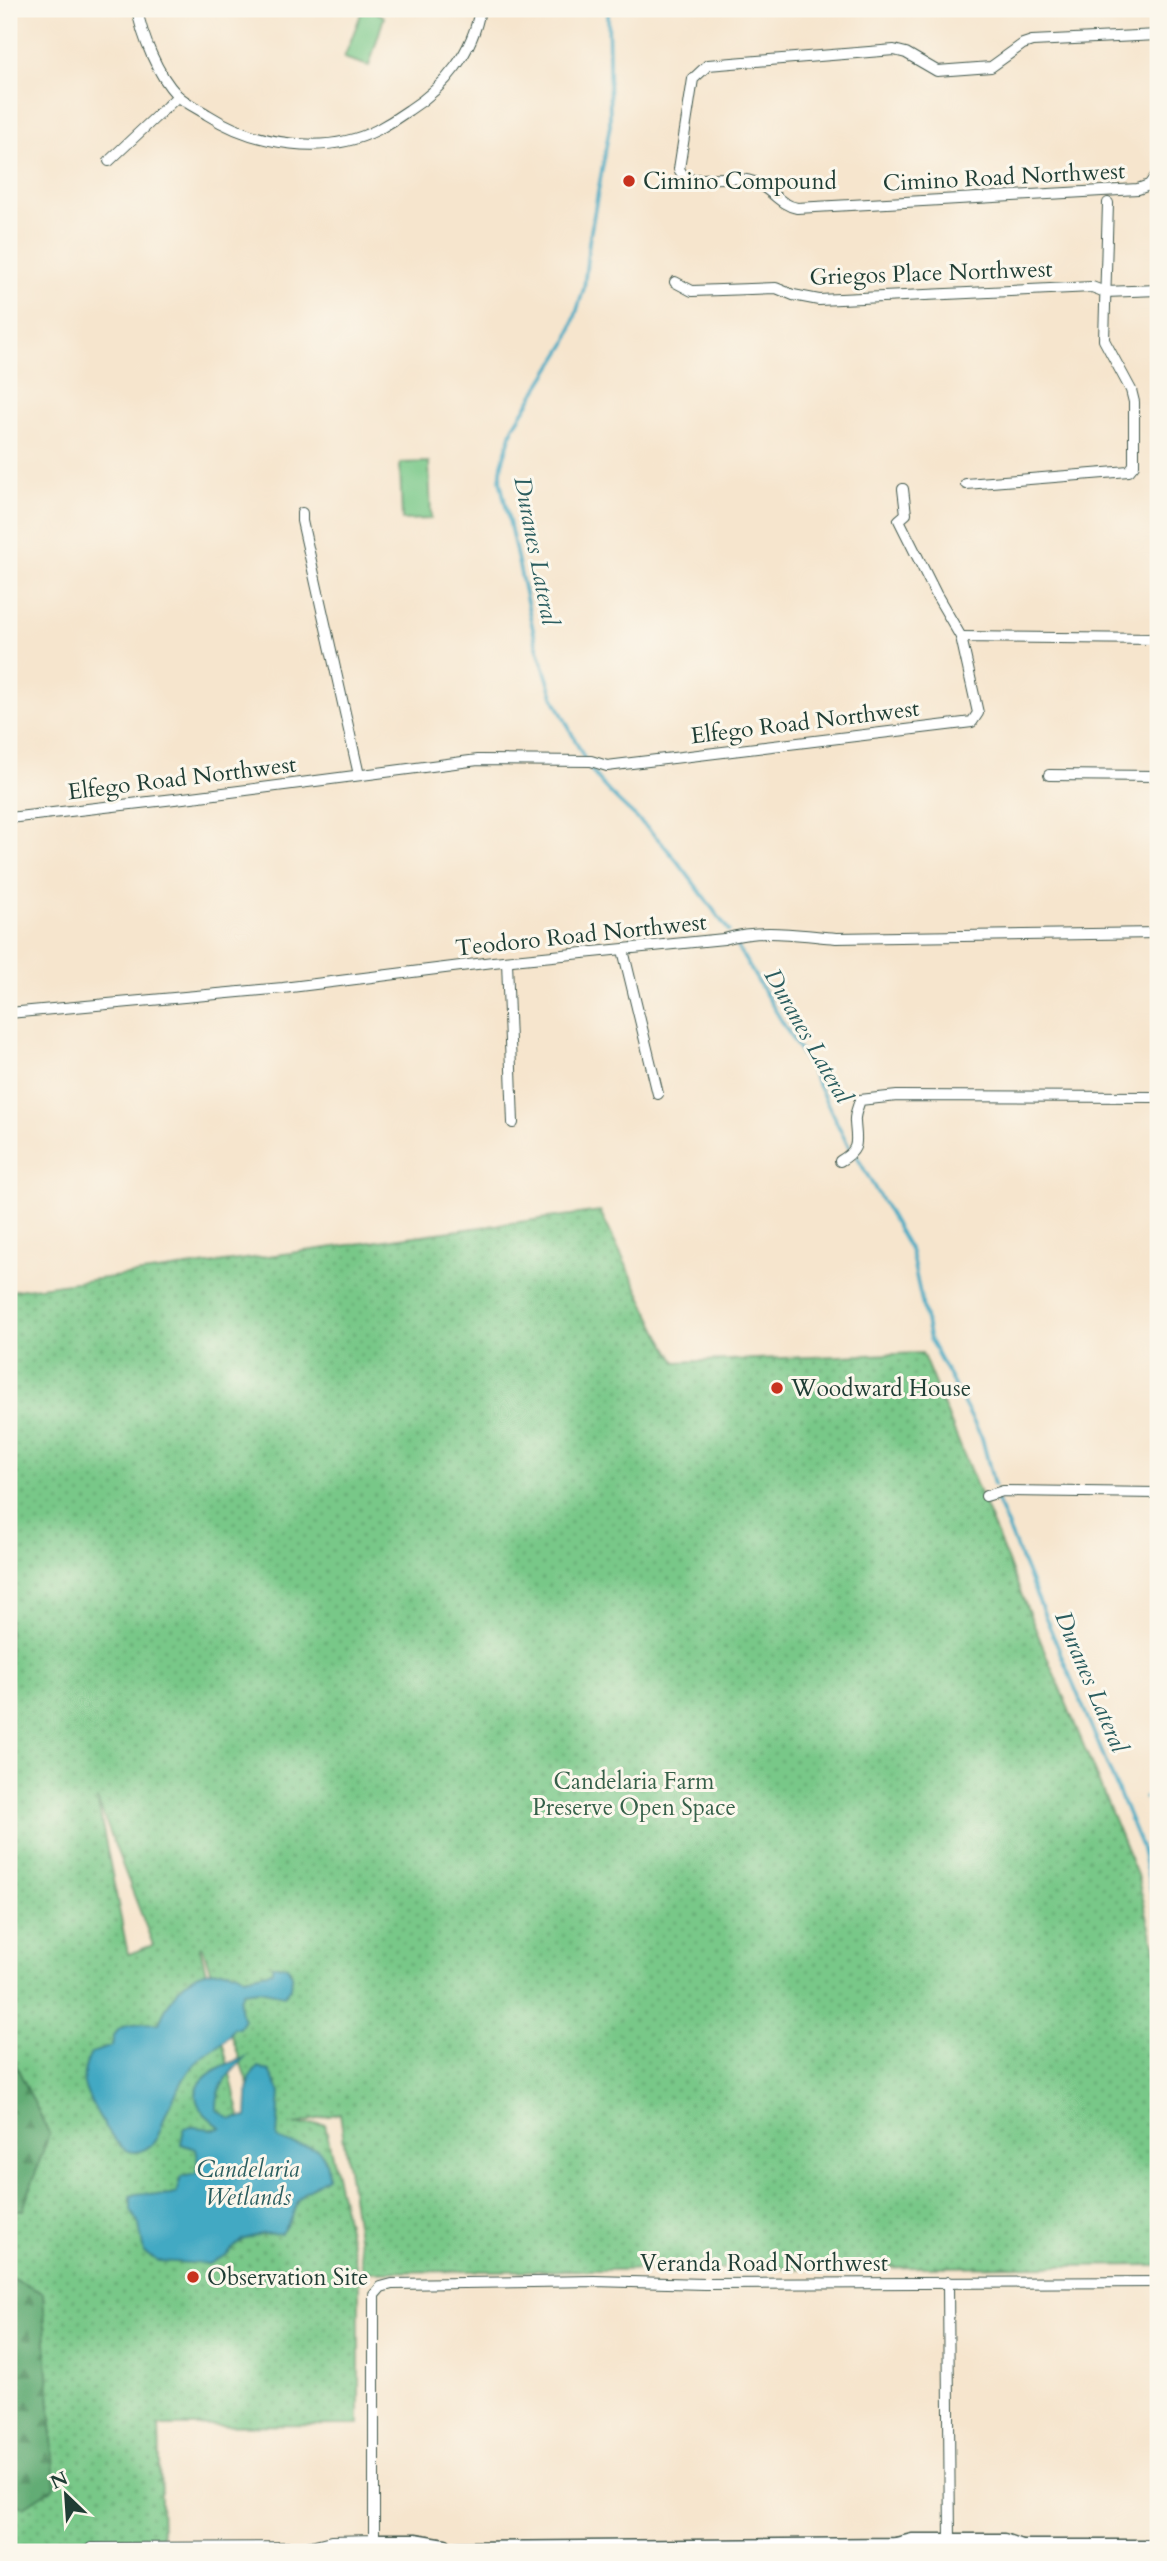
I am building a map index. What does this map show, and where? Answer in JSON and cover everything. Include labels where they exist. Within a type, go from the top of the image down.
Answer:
[{"type":"street","points":[[137,9],[140,27],[155,60],[178,96],[218,121],[259,139],[304,144],[344,141],[376,131],[426,100],[457,67],[478,24],[481,9]]},
{"type":"street","name":"Cimino Road Northwest","points":[[1158,35],[1032,41],[1023,44],[991,67],[937,71],[906,53],[894,50],[731,61],[708,65],[693,79],[679,169],[686,180],[730,179],[756,182],[787,206],[797,208],[1138,189],[1149,185],[1158,173]]},
{"type":"street","points":[[109,161],[178,96]]},
{"type":"street","points":[[966,484],[1129,471],[1134,465],[1134,402],[1131,390],[1104,340],[1108,203]]},
{"type":"street","name":"Griegos Place Northwest","points":[[676,282],[692,290],[776,288],[793,295],[819,300],[1092,287],[1105,292],[1158,290]]},
{"type":"street","points":[[903,489],[906,514],[899,520],[936,594],[961,636],[1158,639]]},
{"type":"street","points":[[302,513],[359,775]]},
{"type":"street","name":"Elfego Road Northwest","points":[[9,818],[478,760],[591,761],[607,766],[972,722],[978,712],[961,636]]},
{"type":"street","points":[[1049,775],[1158,776]]},
{"type":"street","name":"Teodoro Road Northwest","points":[[9,1013],[283,988],[724,939],[737,935],[790,932],[836,938],[1158,933]]},
{"type":"street","points":[[623,950],[658,1094]]},
{"type":"street","points":[[507,961],[513,1123]]},
{"type":"street","points":[[840,1161],[852,1151],[858,1138],[854,1119],[860,1100],[897,1096],[1158,1097]]},
{"type":"street","points":[[986,1496],[1003,1491],[1158,1493]]},
{"type":"street","name":"Veranda Road Northwest","points":[[374,2546],[374,2295],[381,2287],[406,2284],[594,2281],[704,2284],[1158,2282]]},
{"type":"street","points":[[948,2282],[950,2548]]},
{"type":"street","points":[[307,2547],[331,2541],[374,2546],[415,2540],[460,2548]]},
{"type":"street","points":[[418,2552],[460,2548],[897,2544],[912,2540],[950,2548],[1004,2540],[1021,2546],[1067,2549],[1158,2546]]},
{"type":"street","points":[[91,2547],[307,2547],[342,2552]]},
{"type":"green space","points":[[363,9],[372,9],[384,17],[369,66],[344,58]]},
{"type":"green space","points":[[429,462],[431,519],[402,520],[400,463]]},
{"type":"green space","name":"Candelaria Farm Preserve Open Space","points":[[600,1211],[660,1335],[676,1362],[922,1353],[1137,1875],[1158,1960],[1158,2265],[363,2272],[340,2113],[294,2125],[325,2124],[359,2279],[359,2425],[159,2426],[162,2538],[59,2538],[59,2552],[9,2552],[9,1291]],"holes":[[[97,1799],[153,1945],[129,1954],[128,1954]],[[202,1946],[262,2127],[243,2129],[200,1947]]]},
{"type":"green space","points":[[9,1928],[11,1984],[9,2013]]},
{"type":"green space","points":[[9,2013],[12,2057],[49,2133],[23,2210],[9,2210]]},
{"type":"green space","points":[[9,2277],[43,2293],[55,2487],[24,2507],[9,2501]]},
{"type":"water","points":[[272,1966],[287,1966],[292,1975],[291,1988],[284,1995],[259,1990],[243,1992],[240,2006],[244,2020],[239,2028],[233,2028],[225,2040],[204,2055],[187,2074],[153,2143],[138,2152],[130,2152],[118,2144],[86,2091],[84,2072],[91,2053],[112,2046],[117,2031],[122,2027],[159,2023],[174,1994],[196,1975],[225,1970],[244,1977],[272,1971]]},
{"type":"water","name":"Candelaria Wetlands","points":[[245,2058],[221,2087],[217,2110],[231,2119],[247,2117],[249,2078],[258,2067],[269,2071],[280,2092],[277,2138],[286,2143],[318,2150],[327,2164],[328,2177],[304,2192],[281,2233],[261,2234],[242,2240],[225,2256],[209,2264],[158,2261],[144,2253],[139,2225],[131,2210],[131,2196],[142,2193],[176,2193],[181,2177],[196,2174],[199,2163],[196,2149],[181,2144],[184,2128],[221,2128],[204,2113],[197,2102],[196,2092],[206,2076]]},
{"type":"waterway","name":"Duranes Lateral","points":[[584,758],[553,696],[536,643],[500,480],[513,428],[567,342],[584,288],[589,242],[610,125],[608,9]]},
{"type":"waterway","name":"Duranes Lateral","points":[[588,765],[605,788],[657,837],[729,931]]},
{"type":"waterway","name":"Duranes Lateral","points":[[735,943],[808,1065],[849,1147]]},
{"type":"waterway","name":"Duranes Lateral","points":[[856,1155],[911,1252],[930,1340],[982,1438],[994,1485]]},
{"type":"waterway","name":"Duranes Lateral","points":[[997,1501],[1141,1846],[1158,1919]]},
{"type":"waterway","points":[[1144,1798],[1158,1797]]},
{"type":"place","name":"Cimino Compound","points":[[629,181]]},
{"type":"place","name":"Woodward House","points":[[777,1388]]},
{"type":"place","name":"Observation Site","points":[[193,2277]]}]
